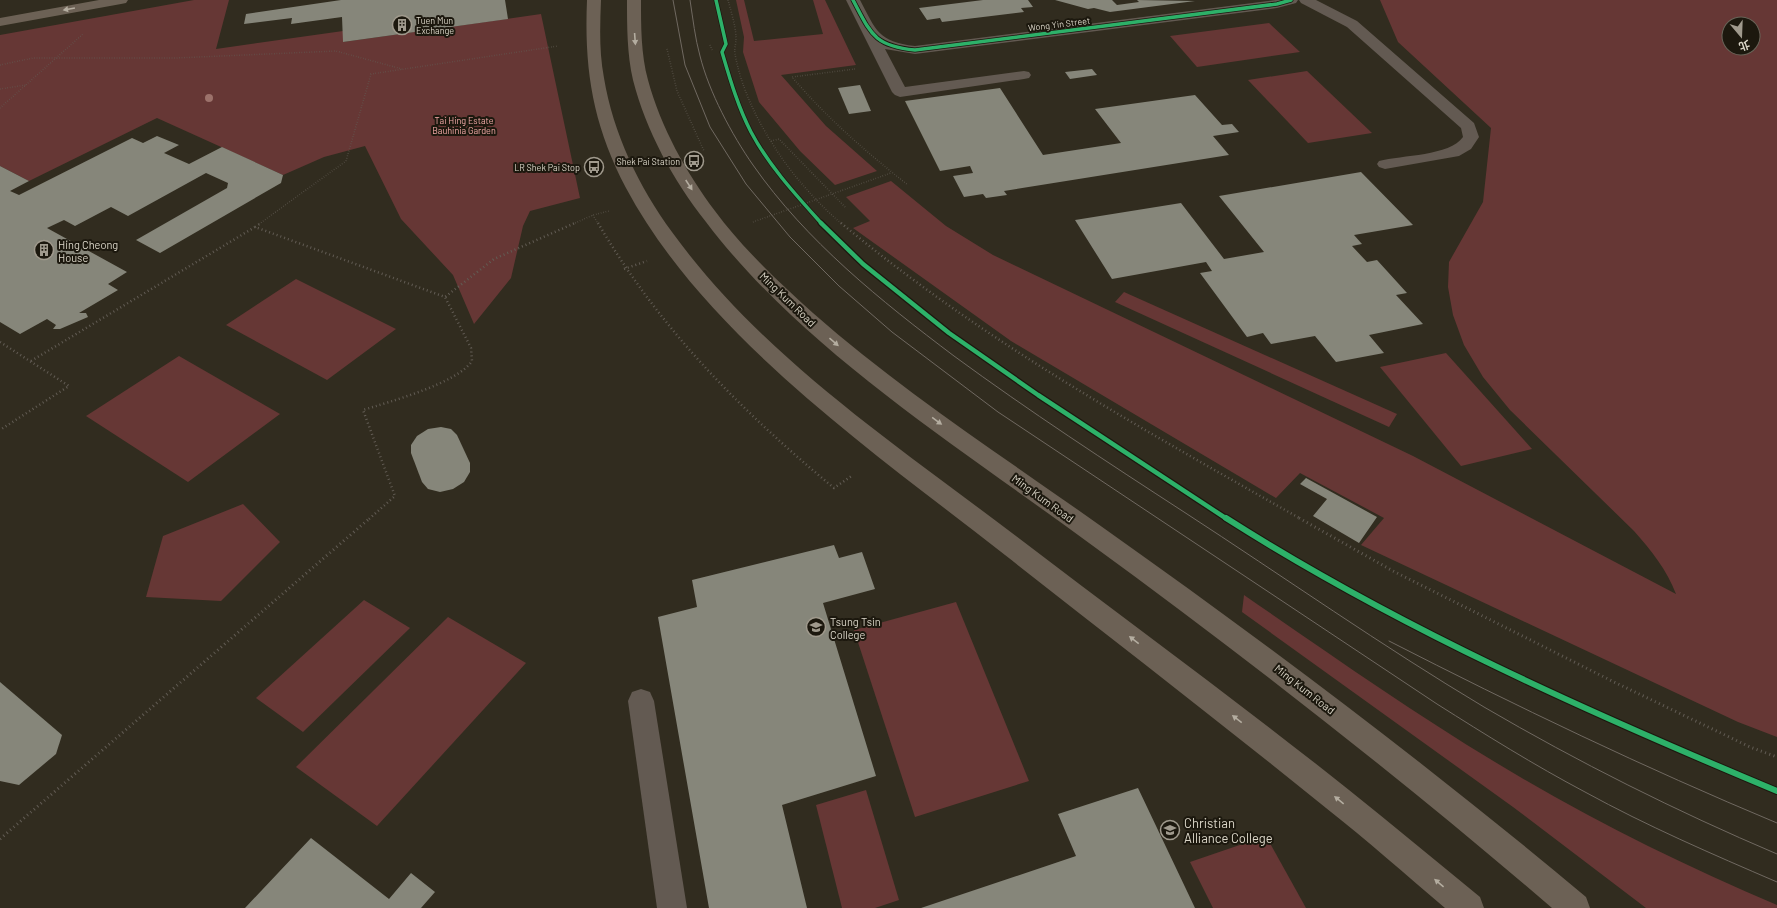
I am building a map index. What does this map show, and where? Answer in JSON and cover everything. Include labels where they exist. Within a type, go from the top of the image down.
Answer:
[{"type":"main road","points":[[0,22],[121,0]]},
{"type":"main road","points":[[594,0],[594,55],[598,88],[607,122],[621,159],[641,198],[668,239],[703,283],[745,329],[796,377],[856,426],[1338,798],[1468,908]]},
{"type":"main road","name":"Ming Kum Road","points":[[634,0],[636,51],[641,81],[652,114],[668,148],[688,185],[716,223],[750,264],[793,306],[843,350],[902,395],[1269,661],[1338,714],[1508,850],[1575,908]]},
{"type":"street","name":"Wong Yin Street","points":[[853,0],[871,34],[882,44],[891,47],[914,50],[1277,4],[1291,0]]},
{"type":"street","points":[[1306,0],[1352,24],[1468,126],[1471,137],[1465,146],[1453,153],[1384,164]]},
{"type":"street","points":[[871,34],[900,92],[1024,75]]},
{"type":"street","points":[[641,701],[672,908]]},
{"type":"path","points":[[728,0],[736,38],[736,57],[750,103],[770,141],[786,164],[824,209],[884,259],[991,335],[1145,430],[1393,571],[1614,682],[1750,747],[1777,757]]},
{"type":"path","points":[[31,361],[255,226],[346,161],[371,74],[558,46]]},
{"type":"path","points":[[710,46],[712,50]]},
{"type":"path","points":[[667,49],[677,91],[704,152]]},
{"type":"path","points":[[0,65],[33,58],[176,58],[336,51],[402,69]]},
{"type":"path","points":[[0,108],[57,58]]},
{"type":"path","points":[[858,68],[792,77],[833,124],[859,147],[908,185]]},
{"type":"path","points":[[0,89],[26,85]]},
{"type":"path","points":[[770,141],[779,139],[846,208]]},
{"type":"path","points":[[748,224],[891,173]]},
{"type":"path","points":[[801,200],[811,211]]},
{"type":"path","points":[[445,297],[494,259],[593,215],[609,211]]},
{"type":"path","points":[[593,215],[624,269],[665,324],[700,364],[777,440],[834,488],[853,475]]},
{"type":"path","points":[[0,839],[395,496],[363,410],[454,377],[471,363],[473,355],[471,348],[445,297],[255,226]]},
{"type":"path","points":[[624,269],[651,259]]},
{"type":"path","points":[[0,342],[70,386],[0,430]]},
{"type":"green space","name":"Tai Hing Estate Bauhinia Garden","points":[[194,0],[229,0],[216,49],[343,31],[343,42],[541,14],[580,198],[530,211],[523,226],[511,278],[474,324],[453,275],[401,219],[365,146],[324,157],[283,175],[157,118],[29,181],[0,166],[0,35]]},
{"type":"green space","points":[[736,0],[744,0],[754,41],[823,34],[813,0],[825,0],[856,65],[781,75],[826,126],[877,171],[835,185],[800,151],[759,102],[743,52],[744,37]]},
{"type":"green space","points":[[1380,0],[1777,0],[1777,737],[1738,722],[1361,545],[1384,518],[1300,473],[1276,498],[1011,341],[853,228],[870,221],[846,197],[891,181],[946,226],[993,255],[1413,456],[1676,594],[1663,569],[1640,538],[1510,410],[1483,377],[1464,345],[1453,315],[1448,287],[1449,262],[1483,202],[1491,128],[1398,42]]},
{"type":"green space","points":[[1269,23],[1300,52],[1197,67],[1170,36]]},
{"type":"green space","points":[[1307,71],[1372,133],[1308,143],[1248,80]]},
{"type":"green space","points":[[296,279],[396,329],[327,380],[226,325]]},
{"type":"green space","points":[[1124,292],[1397,414],[1389,427],[1115,302]]},
{"type":"green space","points":[[1446,353],[1532,449],[1461,466],[1380,367]]},
{"type":"green space","points":[[179,356],[280,414],[188,482],[86,416]]},
{"type":"green space","points":[[243,504],[280,542],[221,601],[146,597],[163,536]]},
{"type":"green space","points":[[1244,595],[1337,659],[1463,742],[1563,802],[1633,839],[1777,905],[1777,908],[1646,908],[1513,807],[1242,612]]},
{"type":"green space","points":[[364,600],[410,628],[303,732],[256,698]]},
{"type":"green space","points":[[956,602],[1029,781],[915,817],[854,630]]},
{"type":"green space","points":[[448,617],[526,663],[377,826],[296,767]]},
{"type":"green space","points":[[866,790],[899,900],[875,908],[842,908],[816,805]]},
{"type":"green space","points":[[1266,836],[1306,908],[1213,908],[1190,862]]},
{"type":"building","name":"Tuen Mun Exchange","points":[[341,0],[505,0],[508,19],[343,42],[342,17],[291,24],[292,18],[244,24],[246,14]]},
{"type":"building","points":[[983,0],[1028,0],[1033,7],[1021,8],[1024,12],[942,22],[940,18],[927,20],[919,8]]},
{"type":"building","points":[[1055,0],[1112,0],[1117,5],[1139,2],[1137,0],[1195,1],[1110,12],[1094,8],[1088,9]]},
{"type":"building","points":[[1092,69],[1097,75],[1070,79],[1065,72]]},
{"type":"building","points":[[860,85],[871,111],[849,114],[838,88]]},
{"type":"building","points":[[1000,88],[1043,155],[1121,143],[1095,109],[1195,95],[1222,125],[1232,124],[1239,132],[1213,136],[1229,155],[1004,191],[1007,195],[986,198],[983,194],[964,197],[953,176],[973,173],[970,166],[940,171],[905,101]]},
{"type":"building","name":"Hing Cheong House","points":[[157,136],[179,145],[164,153],[189,164],[222,147],[283,175],[281,183],[160,253],[136,240],[227,188],[228,183],[206,173],[128,216],[111,207],[75,226],[64,220],[47,228],[127,272],[108,284],[118,290],[79,313],[86,313],[88,317],[60,329],[53,329],[56,325],[47,319],[20,334],[0,322],[0,166],[29,181],[10,191],[19,195],[132,138],[143,143]]},
{"type":"building","points":[[1361,172],[1413,225],[1354,235],[1362,244],[1352,246],[1367,262],[1377,260],[1407,293],[1396,295],[1423,324],[1369,335],[1384,353],[1336,362],[1315,336],[1271,344],[1263,333],[1247,337],[1200,273],[1212,271],[1206,262],[1112,279],[1075,220],[1181,203],[1224,259],[1264,252],[1219,196]]},
{"type":"building","points":[[441,427],[451,429],[457,435],[470,463],[470,472],[464,482],[453,489],[440,492],[428,489],[422,482],[411,453],[411,445],[417,436],[428,429]]},
{"type":"building","points":[[1306,478],[1377,517],[1359,543],[1313,516],[1327,499],[1300,484]]},
{"type":"building","points":[[834,545],[839,558],[862,552],[875,589],[823,603],[876,776],[782,805],[807,908],[709,908],[658,617],[697,607],[692,580]]},
{"type":"building","points":[[0,682],[62,735],[56,754],[19,785],[0,781]]},
{"type":"building","points":[[1138,788],[1195,908],[921,908],[1076,856],[1058,814]]},
{"type":"building","points":[[311,838],[389,899],[411,873],[435,892],[421,908],[245,908]]},
{"type":"tram line","points":[[673,0],[685,65],[710,127],[746,184],[790,237],[839,286],[892,332],[998,412],[1437,704],[1510,750],[1632,816],[1777,882]]},
{"type":"tram line","points":[[690,0],[698,49],[709,84],[729,127],[753,165],[796,219],[846,268],[899,314],[954,356],[1068,436],[1446,684],[1519,727],[1591,766],[1702,821],[1777,854]]},
{"type":"tram line","points":[[1389,641],[1581,736],[1777,823]]},
{"type":"cycle path","points":[[716,0],[726,44],[722,52],[741,111],[758,144],[789,187],[824,227],[863,264],[905,300],[949,333],[1038,395],[1252,535],[1310,570],[1369,602],[1557,695],[1688,754],[1777,791]]},
{"type":"cycle path","points":[[853,0],[869,30],[881,42],[901,49],[915,50],[1277,4],[1291,0]]},
{"type":"place","name":"Tuen Mun Exchange","points":[[402,25]]},
{"type":"place","name":"Shek Pai Station","points":[[694,161]]},
{"type":"place","name":"LR Shek Pai Stop","points":[[594,167]]},
{"type":"place","name":"Hing Cheong House","points":[[44,250]]},
{"type":"place","name":"Tsung Tsin College","points":[[816,627]]},
{"type":"place","name":"Christian Alliance College","points":[[1170,830]]}]
